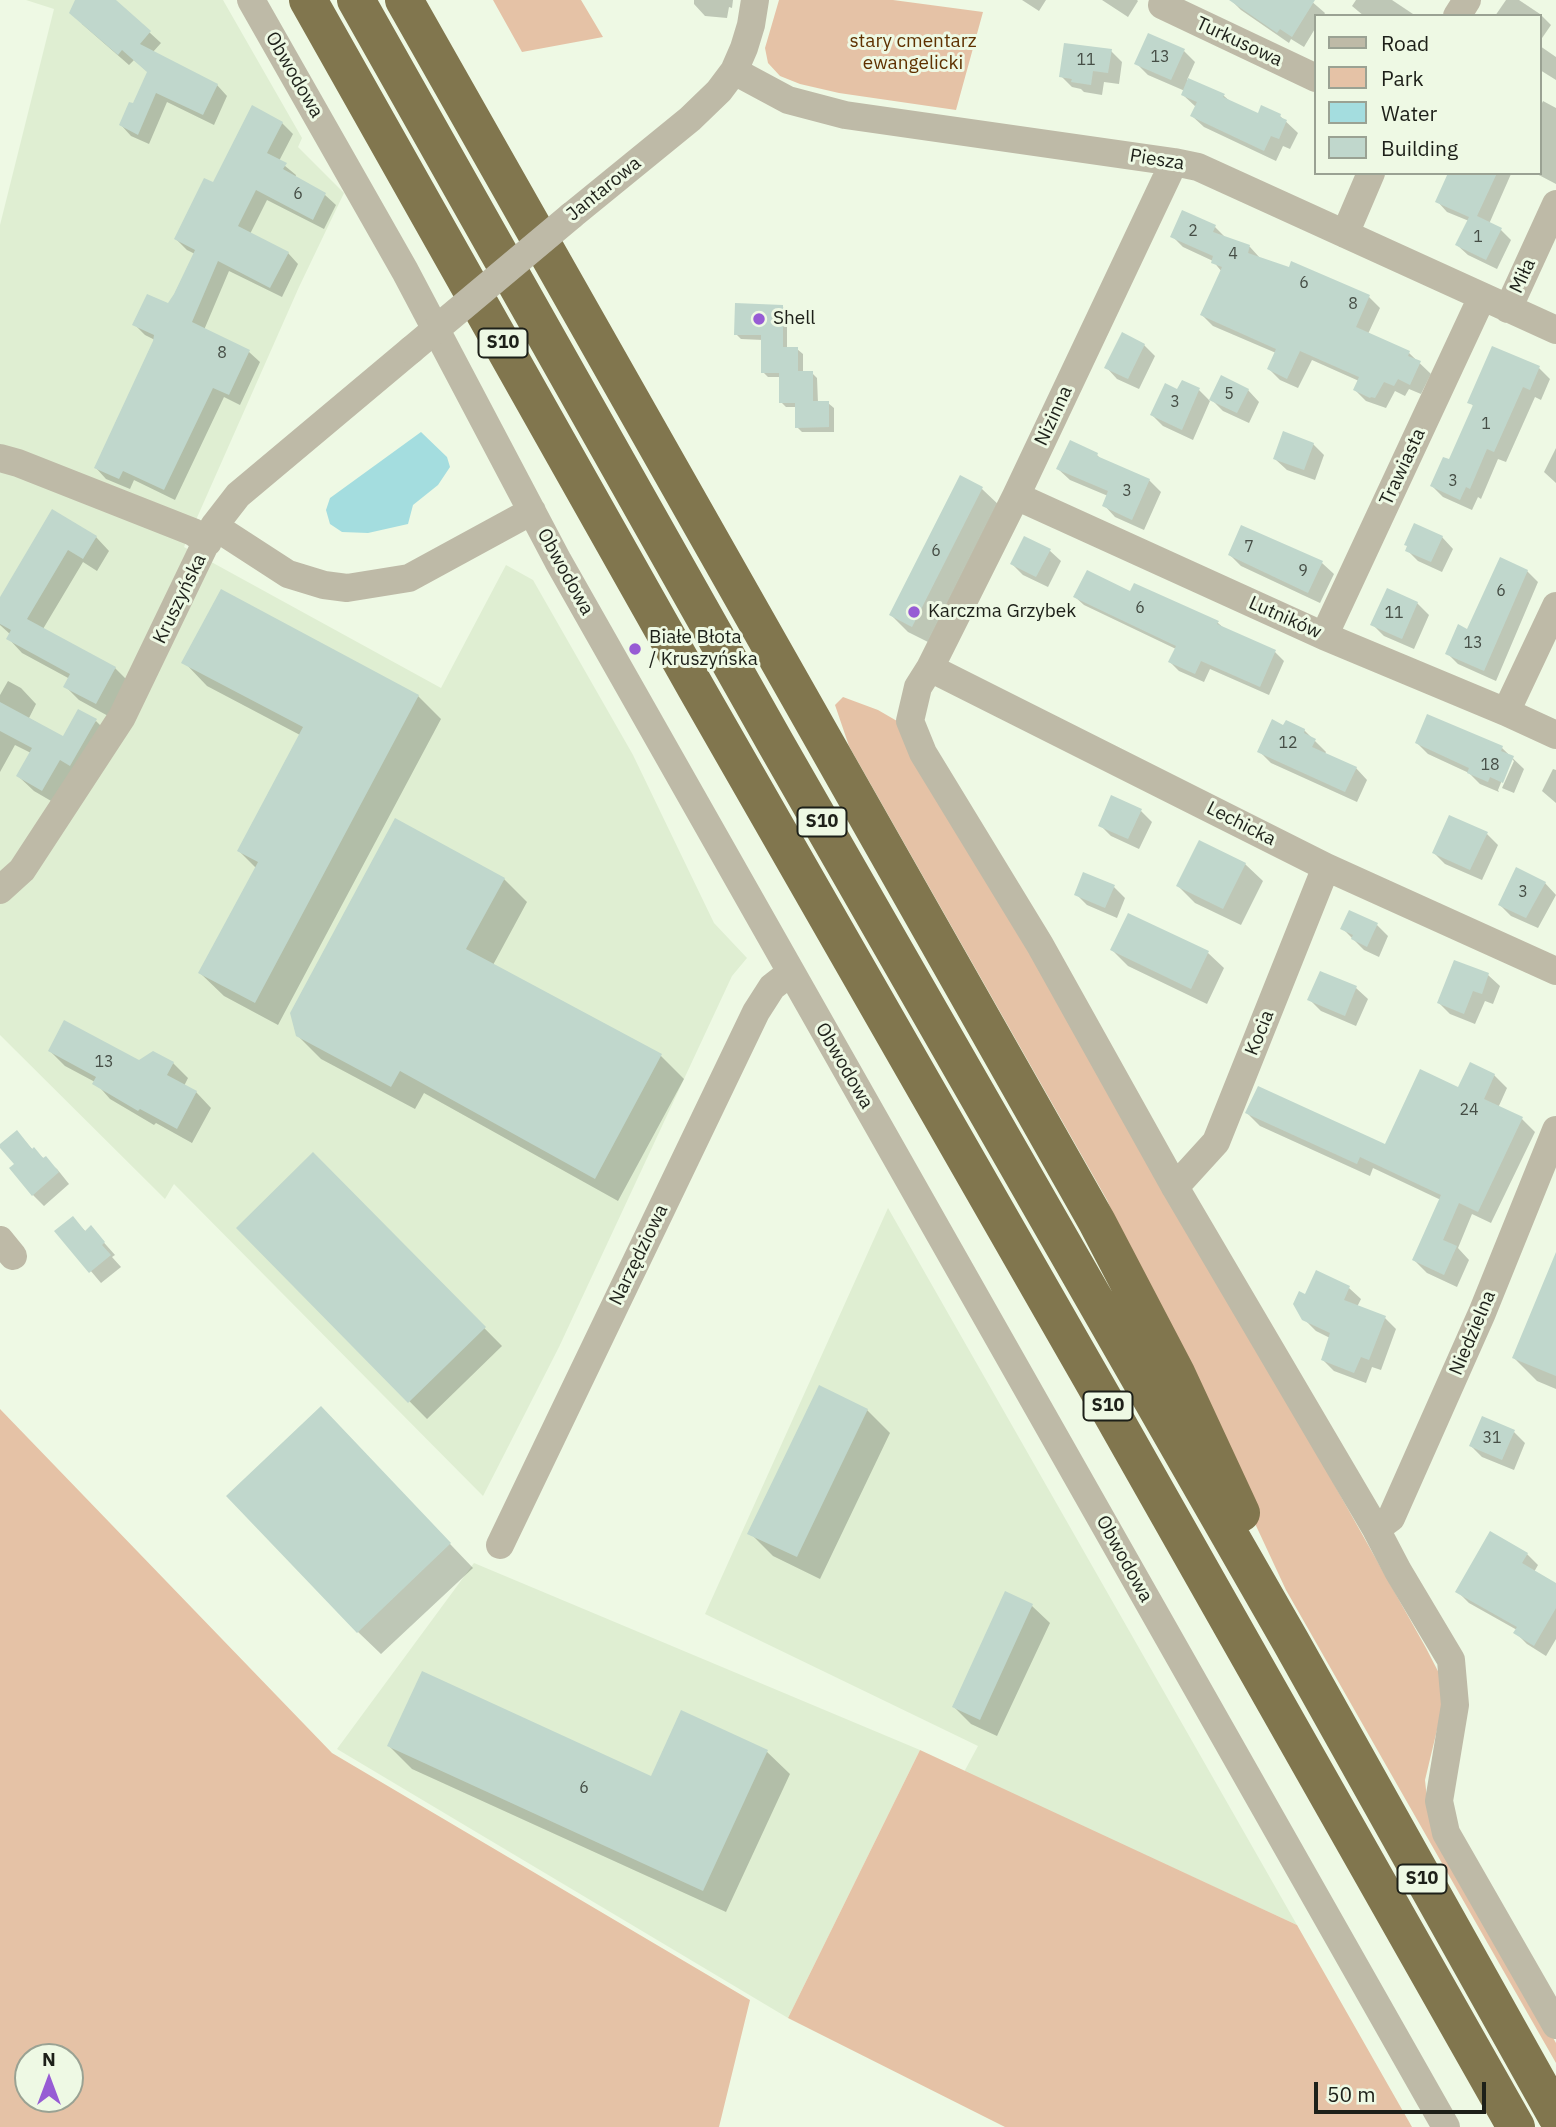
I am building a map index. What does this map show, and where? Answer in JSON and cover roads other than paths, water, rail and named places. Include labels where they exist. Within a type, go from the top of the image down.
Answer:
[{"type":"highway","name":"S10","points":[[308,0],[1516,2127]]},
{"type":"highway","name":"S10","points":[[356,0],[776,744],[1291,1642],[1556,2115]]},
{"type":"highway","points":[[404,0],[1108,1243],[1176,1373],[1240,1509],[1291,1642]]},
{"type":"street","name":"Obwodowa","points":[[251,0],[405,271],[532,512],[790,973],[1446,2127]]},
{"type":"street","name":"Jantarowa","points":[[411,350],[690,119],[719,91],[734,71],[751,25],[755,0]]},
{"type":"street","name":"Turkusowa","points":[[1162,5],[1314,77]]},
{"type":"street","name":"Piesza","points":[[734,71],[788,100],[845,115],[1198,167],[1556,330]]},
{"type":"street","name":"Nizinna","points":[[1174,162],[1016,496],[918,687],[910,721],[923,753],[1040,945],[1175,1187],[1451,1660],[1455,1705],[1439,1801],[1446,1833],[1556,2025]]},
{"type":"street","points":[[1345,234],[1370,175]]},
{"type":"street","name":"Miła","points":[[1508,309],[1556,204]]},
{"type":"street","name":"Trawiasta","points":[[1324,636],[1482,297]]},
{"type":"street","name":"Kruszyńska","points":[[0,890],[22,870],[122,717],[211,534],[238,495],[411,350]]},
{"type":"street","points":[[0,458],[192,532],[211,534],[288,573],[324,585],[347,588],[409,578],[532,512]]},
{"type":"street","name":"Lutników","points":[[1016,496],[1324,636],[1556,735]]},
{"type":"street","points":[[1506,712],[1556,606]]},
{"type":"street","name":"Lechicka","points":[[930,668],[1326,867],[1556,971]]},
{"type":"street","name":"Kocia","points":[[1175,1187],[1216,1142],[1326,867]]},
{"type":"street","name":"Narzędziowa","points":[[500,1545],[755,1012],[772,987],[790,973]]},
{"type":"street","name":"Niedzielna","points":[[1376,1528],[1391,1518],[1482,1313],[1556,1129]]},
{"type":"water","points":[[421,432],[447,457],[450,467],[438,485],[413,505],[408,524],[368,533],[342,532],[330,524],[326,510],[330,498]]},
{"type":"place","name":"Shell","points":[[759,319]]},
{"type":"place","name":"Karczma Grzybek","points":[[914,612]]},
{"type":"place","name":"Białe Błota / Kruszyńska","points":[[635,649]]},
{"type":"park label","name":"stary cmentarz ewangelicki","points":[[913,53]]}]
